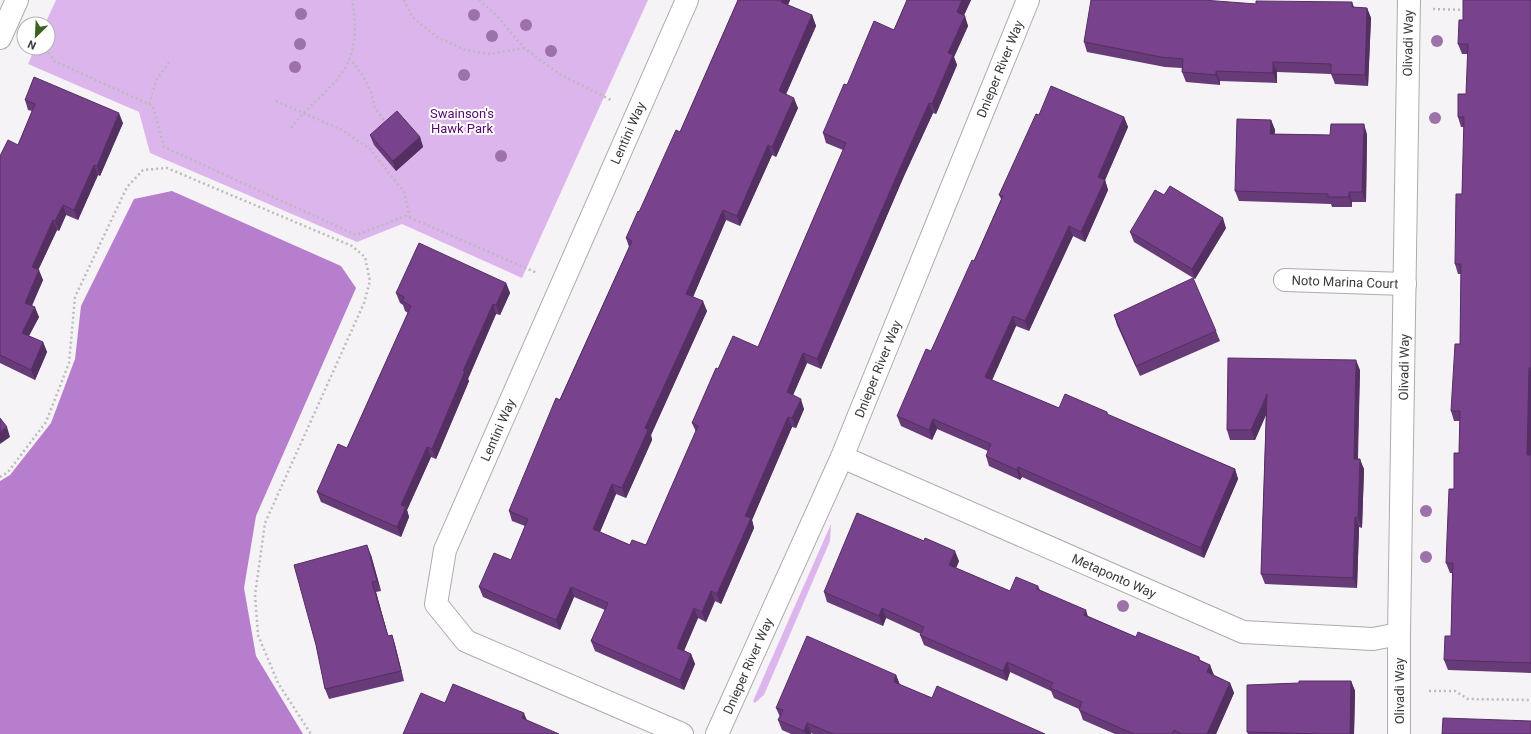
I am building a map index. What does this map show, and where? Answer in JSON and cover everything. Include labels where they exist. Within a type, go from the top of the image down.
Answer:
[{"type":"street","points":[[0,38],[17,0]]},
{"type":"street","name":"Lentini Way","points":[[682,734],[466,641],[436,604],[445,550],[687,0]]},
{"type":"street","name":"Dnieper River Way","points":[[717,734],[842,457],[1028,0]]},
{"type":"street","name":"Olivadi Way","points":[[1399,734],[1399,634],[1409,4]]},
{"type":"street","name":"Noto Marina Court","points":[[1285,280],[1405,284]]},
{"type":"street","name":"Metaponto Way","points":[[842,457],[1243,632],[1373,639],[1399,634]]},
{"type":"path","points":[[291,128],[302,112],[342,73],[353,49],[356,17],[352,0]]},
{"type":"path","points":[[404,0],[412,17],[437,37],[464,50],[490,54],[524,48]]},
{"type":"path","points":[[479,0],[497,16],[524,48],[561,76],[613,102]]},
{"type":"path","points":[[1409,4],[1469,10]]},
{"type":"path","points":[[51,56],[54,61],[153,106],[164,147],[356,235],[406,216],[537,273]]},
{"type":"path","points":[[349,58],[362,74],[371,92],[375,108],[386,123]]},
{"type":"path","points":[[149,104],[157,79],[170,62]]},
{"type":"path","points":[[276,101],[342,130],[370,149],[404,192],[410,218]]},
{"type":"path","points":[[0,477],[8,472],[46,422],[68,362],[75,297],[127,187],[143,170],[167,168],[352,246],[365,257],[370,281],[364,303],[265,523],[255,596],[258,635],[278,683],[311,734]]},
{"type":"path","points":[[1429,691],[1455,691],[1468,699],[1531,700]]},
{"type":"green space","name":"Swainson's Hawk Park","points":[[56,0],[648,0],[522,278],[402,224],[357,242],[150,153],[139,112],[28,64],[32,56],[56,56],[56,16],[49,16]]},
{"type":"green space","points":[[831,524],[830,541],[764,695],[755,703],[753,701]]},
{"type":"shaded area","points":[[172,191],[341,266],[356,288],[256,516],[244,588],[256,656],[303,734],[0,734],[0,481],[10,475],[51,423],[75,359],[81,306],[134,199]]},
{"type":"building","points":[[738,0],[782,0],[781,2],[812,15],[779,91],[794,98],[772,147],[768,145],[737,216],[723,210],[686,294],[703,301],[645,428],[648,430],[622,488],[612,484],[593,529],[630,545],[632,540],[646,545],[698,426],[692,423],[716,368],[718,369],[733,336],[758,347],[846,143],[823,133],[844,84],[847,85],[874,21],[894,30],[907,0],[962,0],[957,12],[965,16],[948,53],[953,55],[932,104],[929,103],[817,359],[803,353],[787,392],[801,399],[792,418],[788,417],[745,516],[751,518],[717,594],[711,591],[702,612],[694,608],[677,648],[691,654],[680,680],[591,641],[608,603],[571,587],[556,620],[479,587],[494,553],[511,560],[528,519],[509,511],[556,398],[560,400],[632,241],[626,238],[638,211],[639,212],[676,130],[680,132]]},
{"type":"building","points":[[1091,0],[1203,0],[1256,4],[1256,1],[1352,2],[1352,7],[1367,8],[1365,75],[1331,74],[1331,64],[1273,62],[1273,73],[1216,71],[1216,75],[1182,72],[1183,59],[1161,57],[1084,42]]},
{"type":"building","points":[[1463,0],[1531,0],[1531,368],[1529,368],[1527,455],[1531,455],[1531,663],[1444,660],[1445,636],[1451,636],[1453,563],[1446,563],[1449,489],[1454,489],[1454,453],[1459,453],[1460,411],[1451,411],[1455,344],[1460,344],[1461,264],[1455,264],[1456,194],[1462,194],[1464,117],[1458,117],[1458,94],[1466,94],[1468,44],[1458,44],[1459,20],[1463,20]]},
{"type":"building","points":[[34,77],[119,113],[97,166],[94,165],[74,210],[63,205],[55,221],[53,220],[32,267],[39,270],[25,303],[35,307],[22,333],[43,342],[31,370],[0,355],[0,156],[8,140],[18,145],[35,104],[25,100]]},
{"type":"building","points":[[1051,86],[1124,117],[1098,177],[1105,180],[1081,232],[1069,226],[1025,321],[1013,316],[985,377],[1059,408],[1065,394],[1107,412],[1107,414],[1235,469],[1201,548],[1018,467],[1017,470],[986,456],[991,444],[933,419],[929,430],[897,416],[926,349],[931,351],[972,260],[974,261],[1003,196],[999,195],[1036,114],[1039,115]]},
{"type":"building","points":[[397,111],[420,137],[393,161],[370,135]]},
{"type":"building","points":[[1237,119],[1271,120],[1270,134],[1330,135],[1331,124],[1364,124],[1362,192],[1349,192],[1349,197],[1328,197],[1328,194],[1235,191]]},
{"type":"building","points":[[1170,186],[1223,218],[1192,269],[1130,232],[1155,190],[1164,195]]},
{"type":"building","points":[[419,243],[506,283],[496,305],[493,304],[463,371],[465,371],[432,449],[427,447],[401,505],[406,507],[397,527],[317,492],[338,444],[347,448],[411,306],[402,301],[404,297],[396,293]]},
{"type":"building","points":[[1193,278],[1216,331],[1136,366],[1114,315]]},
{"type":"building","points":[[1228,358],[1356,360],[1354,459],[1360,459],[1358,518],[1355,517],[1353,578],[1261,574],[1267,394],[1251,430],[1227,430]]},
{"type":"building","points":[[0,418],[7,427],[0,432]]},
{"type":"building","points":[[857,513],[924,541],[925,538],[955,551],[949,565],[1010,591],[1016,577],[1038,586],[1037,589],[1086,610],[1084,615],[1136,637],[1138,632],[1199,657],[1199,660],[1210,665],[1207,672],[1230,683],[1207,734],[1182,734],[1174,730],[1172,734],[1134,734],[1079,710],[1082,702],[1050,688],[1053,683],[1007,662],[1003,671],[920,635],[924,627],[882,608],[879,616],[824,592]]},
{"type":"building","points":[[367,545],[377,581],[372,582],[388,636],[392,635],[401,671],[325,689],[316,645],[294,565]]},
{"type":"building","points":[[807,636],[896,675],[894,682],[932,698],[937,686],[1045,734],[833,734],[807,723],[804,731],[778,720],[783,710],[776,708]]},
{"type":"building","points":[[1299,681],[1351,681],[1350,734],[1247,732],[1247,685],[1299,683]]},
{"type":"building","points":[[453,684],[524,713],[522,718],[559,734],[403,734],[421,693],[445,703]]},
{"type":"building","points":[[1443,718],[1531,721],[1531,734],[1442,734]]}]
